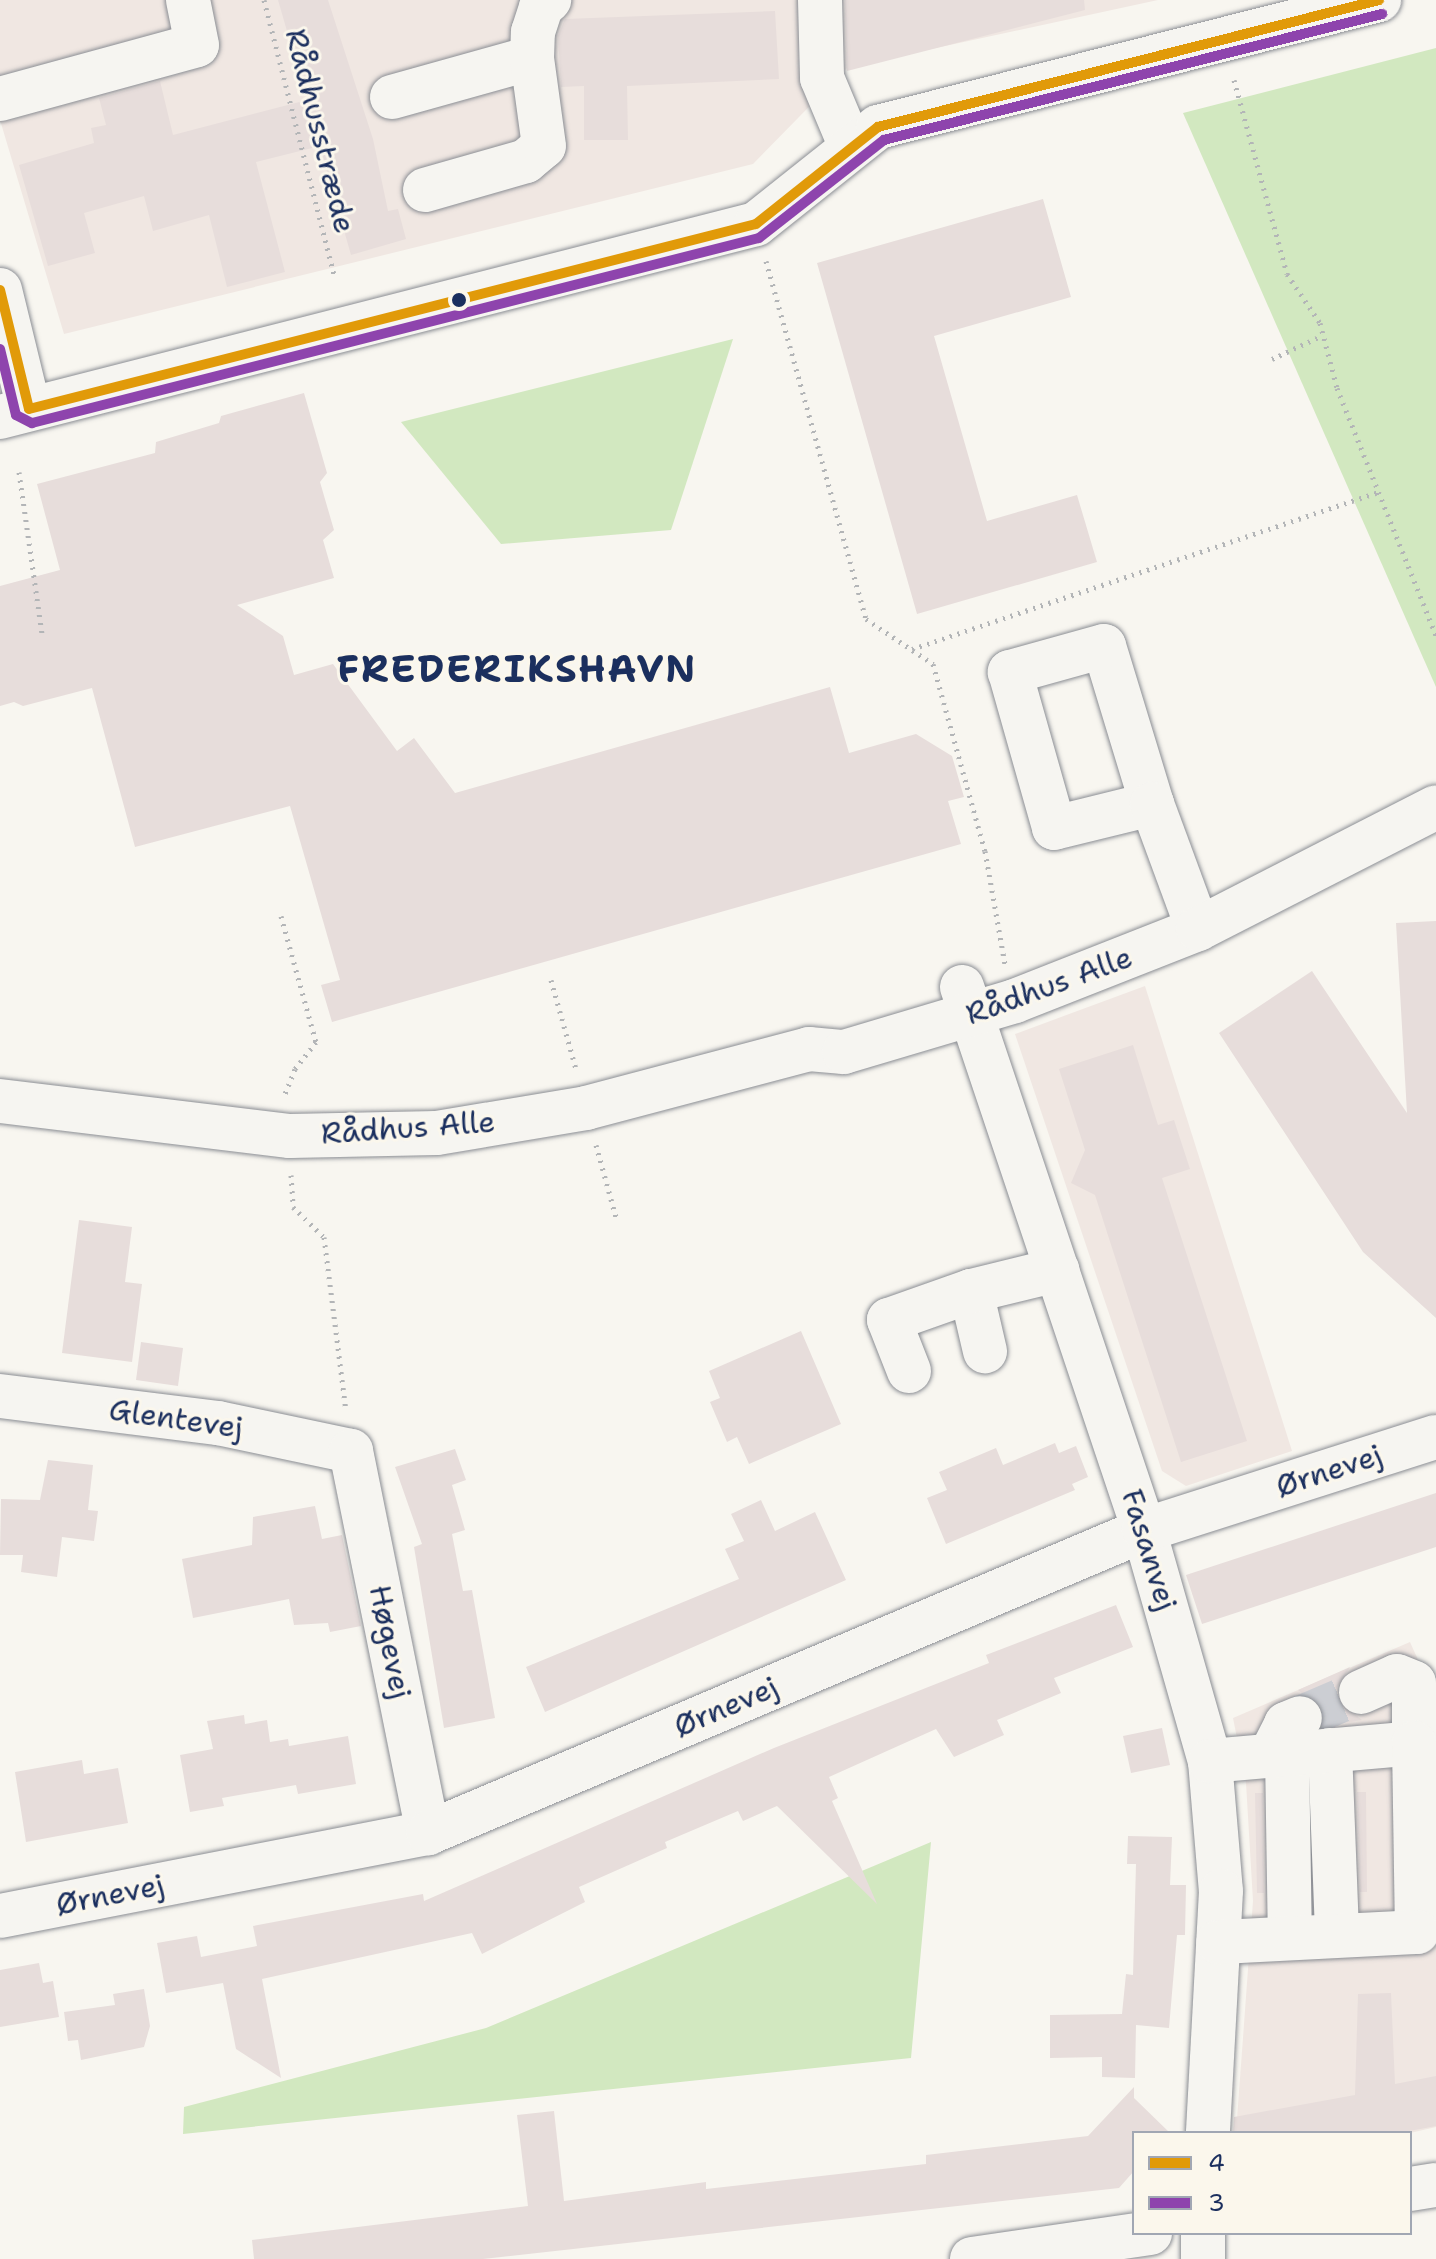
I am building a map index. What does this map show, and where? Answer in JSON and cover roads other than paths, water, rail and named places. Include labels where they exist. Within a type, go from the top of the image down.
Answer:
[{"type":"street","points":[[0,99],[197,45],[188,0]]},
{"type":"street","points":[[425,190],[526,161],[544,146],[532,58],[533,32],[541,7],[549,0]]},
{"type":"street","points":[[820,0],[822,78],[850,145]]},
{"type":"street","points":[[0,290],[15,413],[756,224],[850,145],[878,127],[1379,0]]},
{"type":"street","points":[[392,97],[532,58]]},
{"type":"street","points":[[1152,804],[1193,918]]},
{"type":"street","name":"Rådhus Alle","points":[[0,1101],[290,1136],[437,1133],[548,1115],[809,1049],[844,1052],[967,1001],[1277,885],[1436,807]]},
{"type":"street","name":"Rådhus Alle","points":[[967,1001],[1007,974],[1193,918]]},
{"type":"street","name":"Fasanvej","points":[[967,1001],[1144,1530],[1210,1761],[1221,1891],[1208,2131]]},
{"type":"street","points":[[909,1371],[889,1320],[971,1291],[1057,1270]]},
{"type":"street","points":[[971,1291],[985,1351]]},
{"type":"street","name":"Glentevej","points":[[0,1396],[218,1423],[351,1451]]},
{"type":"street","name":"Ørnevej","points":[[0,1916],[428,1833],[1144,1530],[1436,1437]]},
{"type":"street","name":"Høgevej","points":[[351,1451],[428,1833]]},
{"type":"street","points":[[1218,1942],[1417,1932],[1414,1683],[1397,1676],[1361,1692]]},
{"type":"street","points":[[1286,1743],[1290,1938]]},
{"type":"street","points":[[1210,1761],[1286,1743],[1330,1750],[1414,1743]]},
{"type":"street","points":[[1330,1750],[1337,1935]]},
{"type":"street","points":[[1412,2189],[1436,2185]]},
{"type":"street","points":[[972,2259],[1136,2235]]},
{"type":"street","points":[[1203,2235],[1203,2259]]},
{"type":"tunnel","points":[[1300,1718],[1361,1692]]},
{"type":"district","name":"FREDERIKSHAVN","points":[[517,669]]}]
